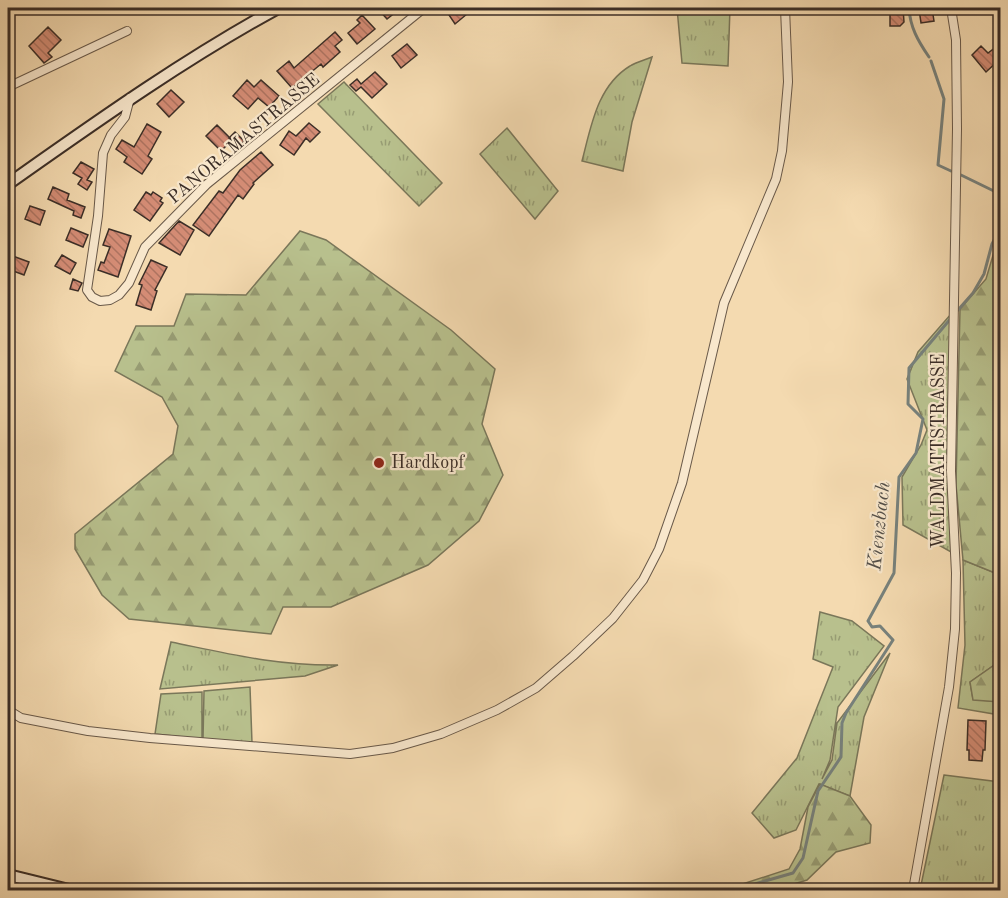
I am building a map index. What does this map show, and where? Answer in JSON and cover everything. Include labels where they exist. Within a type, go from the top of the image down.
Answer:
[{"type":"street","points":[[8,183],[130,98],[230,34],[278,8]]},
{"type":"street","name":"PANORAMASTRASSE","points":[[130,98],[125,117],[111,135],[103,153],[98,216],[87,290],[92,297],[100,301],[110,300],[119,295],[129,283],[146,247],[207,184],[424,8]]},
{"type":"street","points":[[8,710],[21,718],[88,731],[350,754],[412,743],[441,734],[497,710],[536,688],[573,656],[613,618],[643,580],[659,549],[682,483],[724,303],[777,179],[782,152],[788,82],[785,8]]},
{"type":"street","name":"WALDMATTSTRASSE","points":[[913,891],[950,687],[955,629],[956,573],[951,471],[957,129],[956,40],[951,8]]},
{"type":"street","points":[[8,87],[127,31]]},
{"type":"street","points":[[8,875],[69,891]]},
{"type":"green space","points":[[677,8],[730,8],[728,66],[682,63]]},
{"type":"green space","points":[[652,57],[632,122],[623,171],[582,161],[592,121],[610,84],[630,66]]},
{"type":"green space","points":[[344,82],[442,183],[419,206],[318,104]]},
{"type":"green space","points":[[507,128],[558,191],[535,219],[480,154]]},
{"type":"green space","points":[[1000,207],[1000,575],[963,560],[956,485],[960,309],[986,279],[994,252]]},
{"type":"green space","points":[[300,231],[326,240],[451,330],[495,369],[482,424],[503,475],[479,521],[428,565],[331,607],[283,607],[271,634],[129,619],[102,595],[75,549],[75,534],[173,454],[178,426],[162,397],[115,371],[136,326],[174,326],[186,294],[246,295]]},
{"type":"green space","points":[[951,314],[947,453],[951,552],[903,525],[902,477],[927,430],[907,379],[918,352]]},
{"type":"green space","points":[[963,560],[1000,575],[1000,661],[970,682],[973,699],[1000,702],[1000,715],[958,708],[965,645]]},
{"type":"green space","points":[[820,612],[852,621],[884,646],[838,707],[830,760],[822,779],[832,760],[837,723],[890,653],[864,717],[850,796],[819,784],[796,830],[774,838],[752,813],[797,758],[833,667],[813,659]]},
{"type":"green space","points":[[171,642],[295,664],[338,665],[305,676],[160,689]]},
{"type":"green space","points":[[1000,661],[1000,702],[973,700],[970,682]]},
{"type":"green space","points":[[250,687],[252,743],[203,740],[204,691]]},
{"type":"green space","points":[[202,692],[202,739],[155,734],[161,694]]},
{"type":"green space","points":[[944,775],[1000,782],[1000,890],[920,890]]},
{"type":"green space","points":[[820,784],[850,796],[871,825],[870,843],[836,852],[807,880],[774,890],[724,890],[789,869],[800,849],[808,807]]},
{"type":"green space","points":[[8,879],[48,890],[8,890]]},
{"type":"building","points":[[377,8],[401,8],[387,19]]},
{"type":"building","points":[[454,8],[462,8],[467,14],[455,24],[447,12]]},
{"type":"building","points":[[890,8],[903,8],[904,22],[900,26],[890,26]]},
{"type":"building","points":[[932,8],[934,21],[921,23],[919,9]]},
{"type":"building","points":[[362,15],[375,29],[357,44],[348,33],[360,23],[357,20]]},
{"type":"building","points":[[48,27],[61,40],[48,53],[52,57],[44,63],[29,46]]},
{"type":"building","points":[[335,32],[342,40],[335,46],[340,52],[292,88],[277,71],[289,61],[294,68]]},
{"type":"building","points":[[407,44],[417,55],[401,68],[392,56]]},
{"type":"building","points":[[1000,44],[1000,59],[986,72],[972,55],[981,46],[988,53]]},
{"type":"building","points":[[375,72],[387,84],[372,98],[361,87],[356,91],[350,85],[357,79],[361,84]]},
{"type":"building","points":[[247,80],[254,87],[261,80],[279,96],[269,107],[258,98],[248,109],[233,96]]},
{"type":"building","points":[[171,90],[184,102],[169,117],[157,104]]},
{"type":"building","points":[[309,123],[320,132],[310,142],[306,138],[294,155],[280,145],[289,131],[296,136]]},
{"type":"building","points":[[147,124],[161,132],[148,156],[152,159],[142,174],[124,162],[127,157],[116,149],[122,140],[134,147]]},
{"type":"building","points":[[217,125],[232,140],[221,151],[206,136]]},
{"type":"building","points":[[235,132],[244,141],[238,147],[229,138]]},
{"type":"building","points":[[261,152],[273,165],[253,183],[243,199],[238,195],[209,236],[193,225],[219,191],[223,193],[240,170]]},
{"type":"building","points":[[81,162],[94,169],[87,180],[92,182],[87,190],[78,184],[82,178],[73,173]]},
{"type":"building","points":[[53,187],[69,194],[67,200],[85,207],[81,218],[73,215],[74,211],[48,199]]},
{"type":"building","points":[[146,192],[151,195],[153,192],[162,198],[160,201],[163,203],[150,221],[134,210]]},
{"type":"building","points":[[30,206],[45,211],[40,225],[25,219]]},
{"type":"building","points":[[179,221],[194,230],[180,255],[159,243]]},
{"type":"building","points":[[71,228],[88,235],[83,247],[66,240]]},
{"type":"building","points":[[109,229],[131,236],[118,277],[98,270],[101,262],[104,263],[110,247],[103,245]]},
{"type":"building","points":[[10,255],[29,262],[24,275],[8,269]]},
{"type":"building","points":[[62,255],[76,263],[70,274],[55,266]]},
{"type":"building","points":[[151,260],[167,267],[155,290],[157,291],[151,310],[136,305],[142,285],[139,284]]},
{"type":"building","points":[[73,279],[82,283],[78,291],[70,289]]},
{"type":"building","points":[[968,720],[986,721],[985,750],[983,750],[982,761],[969,760]]},
{"type":"waterway","name":"Kienzbach","points":[[909,8],[915,34],[929,57]]},
{"type":"waterway","name":"Kienzbach","points":[[931,61],[944,99],[938,165],[951,171]]},
{"type":"waterway","name":"Kienzbach","points":[[961,175],[1000,194]]},
{"type":"waterway","name":"Kienzbach","points":[[958,310],[973,293],[984,274],[992,244],[1000,229]]},
{"type":"waterway","name":"Kienzbach","points":[[734,890],[793,873],[803,858],[818,791],[841,757],[842,723],[846,713],[893,640],[880,626],[872,627],[868,621],[894,573],[899,477],[916,453],[923,419],[908,404],[909,368],[952,317]]},
{"type":"place","name":"Hardkopf","points":[[379,463]]}]
